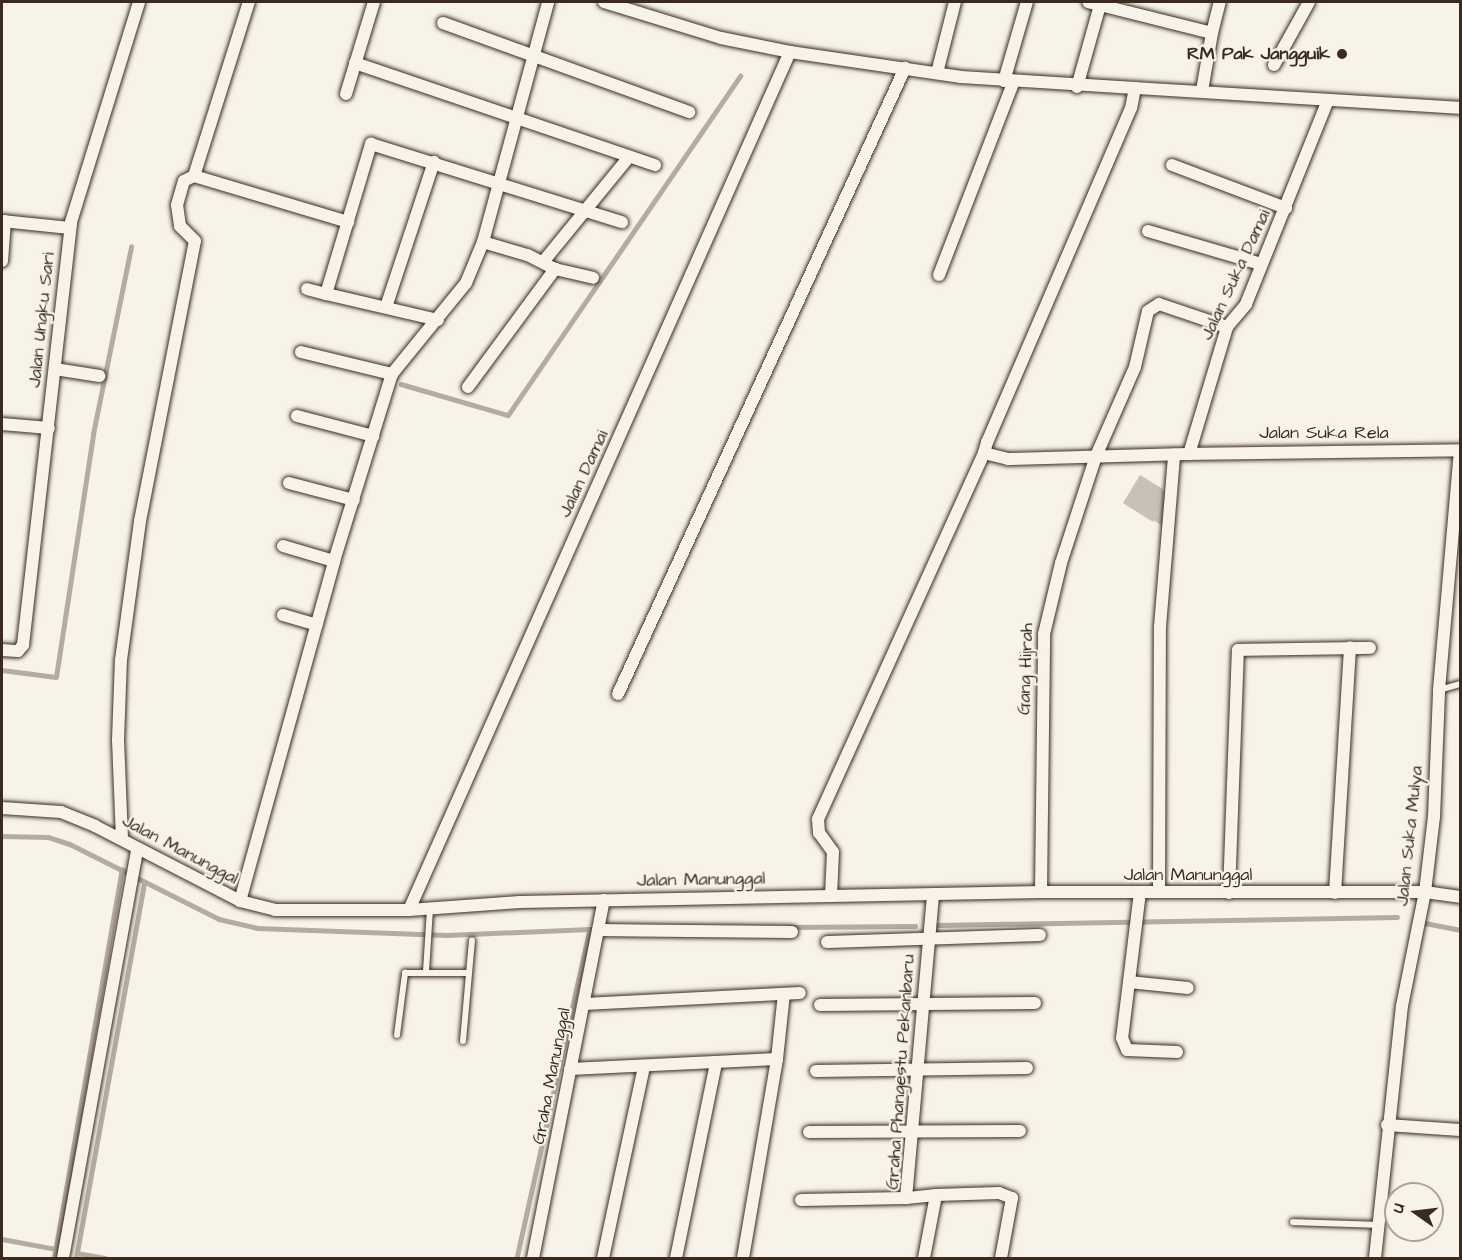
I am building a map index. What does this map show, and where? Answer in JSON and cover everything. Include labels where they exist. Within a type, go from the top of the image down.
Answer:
[{"type":"street","name":"Jalan Ungku Sari","points":[[2,650],[21,650],[49,428],[70,228],[83,175],[138,2]]},
{"type":"street","points":[[194,176],[249,2]]},
{"type":"street","points":[[346,94],[374,2]]},
{"type":"street","points":[[240,901],[334,561],[392,374],[438,320],[466,282],[483,242],[548,2]]},
{"type":"street","points":[[604,2],[721,38],[790,52],[937,73],[1077,87],[1202,91],[1461,108]]},
{"type":"street","points":[[937,73],[955,2]]},
{"type":"street","points":[[939,275],[1009,81],[1028,2]]},
{"type":"street","points":[[1202,91],[1220,2]]},
{"type":"street","points":[[1274,65],[1309,2]]},
{"type":"street","points":[[1077,87],[1094,3],[1212,33]]},
{"type":"street","points":[[443,23],[689,112]]},
{"type":"street","name":"Jalan Damai","points":[[409,910],[790,52]]},
{"type":"street","points":[[356,63],[628,158],[655,165]]},
{"type":"street","points":[[618,694],[905,68]]},
{"type":"street","points":[[831,896],[833,852],[819,833],[818,819],[984,453],[1126,118],[1135,88]]},
{"type":"street","name":"Jalan Suka Damai","points":[[1189,454],[1227,327],[1246,304],[1260,264],[1286,208],[1328,100]]},
{"type":"street","points":[[326,294],[371,144],[622,222]]},
{"type":"street","points":[[543,262],[628,158]]},
{"type":"street","points":[[386,307],[434,162]]},
{"type":"street","points":[[1172,165],[1286,208]]},
{"type":"street","points":[[122,839],[118,740],[121,660],[140,521],[195,241],[180,226],[177,205],[184,181],[194,176],[348,222]]},
{"type":"street","points":[[2,261],[3,221],[70,228]]},
{"type":"street","points":[[1148,231],[1260,264]]},
{"type":"street","points":[[483,242],[543,262],[555,269],[593,278]]},
{"type":"street","points":[[468,387],[555,269]]},
{"type":"street","points":[[307,289],[438,320]]},
{"type":"street","name":"Gang Hijrah","points":[[1041,892],[1044,634],[1048,604],[1096,456],[1135,367],[1148,311],[1159,304],[1227,327]]},
{"type":"street","points":[[301,352],[392,374]]},
{"type":"street","points":[[55,369],[99,376]]},
{"type":"street","points":[[297,416],[373,436]]},
{"type":"street","points":[[2,424],[49,428]]},
{"type":"street","name":"Jalan Suka Rela","points":[[1189,454],[1461,451]]},
{"type":"street","name":"Jalan Suka Mulya","points":[[1375,1258],[1402,1006],[1424,896],[1434,817],[1439,690],[1461,451]]},
{"type":"street","points":[[984,453],[1008,459],[1189,454]]},
{"type":"street","points":[[1159,892],[1160,627],[1174,455]]},
{"type":"street","points":[[289,483],[354,500]]},
{"type":"street","points":[[283,546],[334,561]]},
{"type":"street","points":[[283,615],[317,625]]},
{"type":"street","points":[[1335,893],[1350,647]]},
{"type":"street","points":[[1229,893],[1238,650],[1370,648]]},
{"type":"street","name":"Jalan Manunggal","points":[[2,808],[61,812],[122,839],[137,851],[240,901],[275,910],[430,911],[604,901],[1041,892],[1335,893],[1461,897]]},
{"type":"street","points":[[63,1258],[137,851]]},
{"type":"street","points":[[1140,892],[1122,1038],[1127,1050],[1177,1052]]},
{"type":"street","name":"Graha Phangestu Pekanbaru","points":[[933,894],[906,1198],[999,1193],[1012,1198],[1001,1258]]},
{"type":"street","name":"Graha Manunggal","points":[[533,1258],[604,901]]},
{"type":"street","points":[[600,929],[792,932]]},
{"type":"street","points":[[827,942],[1040,935]]},
{"type":"street","points":[[1129,982],[1188,988]]},
{"type":"street","points":[[584,1004],[800,993]]},
{"type":"street","points":[[743,1258],[777,1059],[784,994]]},
{"type":"street","points":[[820,1005],[1035,1003]]},
{"type":"street","points":[[570,1069],[777,1059]]},
{"type":"street","points":[[676,1258],[716,1063]]},
{"type":"street","points":[[603,1258],[644,1067]]},
{"type":"street","points":[[816,1071],[1027,1068]]},
{"type":"street","points":[[1388,1125],[1461,1130]]},
{"type":"street","points":[[809,1132],[912,1134],[1020,1131]]},
{"type":"street","points":[[924,1258],[936,1195]]},
{"type":"street","points":[[801,1200],[906,1198]]},
{"type":"lane","points":[[1439,690],[1461,684]]},
{"type":"lane","points":[[426,971],[430,911]]},
{"type":"lane","points":[[463,1041],[472,940]]},
{"type":"lane","points":[[397,1035],[403,979],[411,971],[469,973]]},
{"type":"lane","points":[[1293,1222],[1378,1225]]},
{"type":"building","points":[[1140,475],[1163,489],[1162,506],[1153,522],[1123,503]]},
{"type":"waterway","points":[[401,384],[508,415],[740,76]]},
{"type":"waterway","points":[[2,670],[56,677],[93,434],[131,247]]},
{"type":"waterway","points":[[2,836],[48,837],[70,844],[219,919],[257,928],[447,935],[590,929],[517,1258]]},
{"type":"waterway","points":[[54,1258],[122,870]]},
{"type":"waterway","points":[[76,1258],[144,882]]},
{"type":"waterway","points":[[938,925],[1397,917]]},
{"type":"waterway","points":[[1425,923],[1460,930]]},
{"type":"waterway","points":[[789,927],[915,926]]},
{"type":"waterway","points":[[2,1239],[56,1249]]},
{"type":"waterway","points":[[77,1253],[106,1258]]},
{"type":"place","name":"RM Pak Jangguik","points":[[1342,54]]}]
